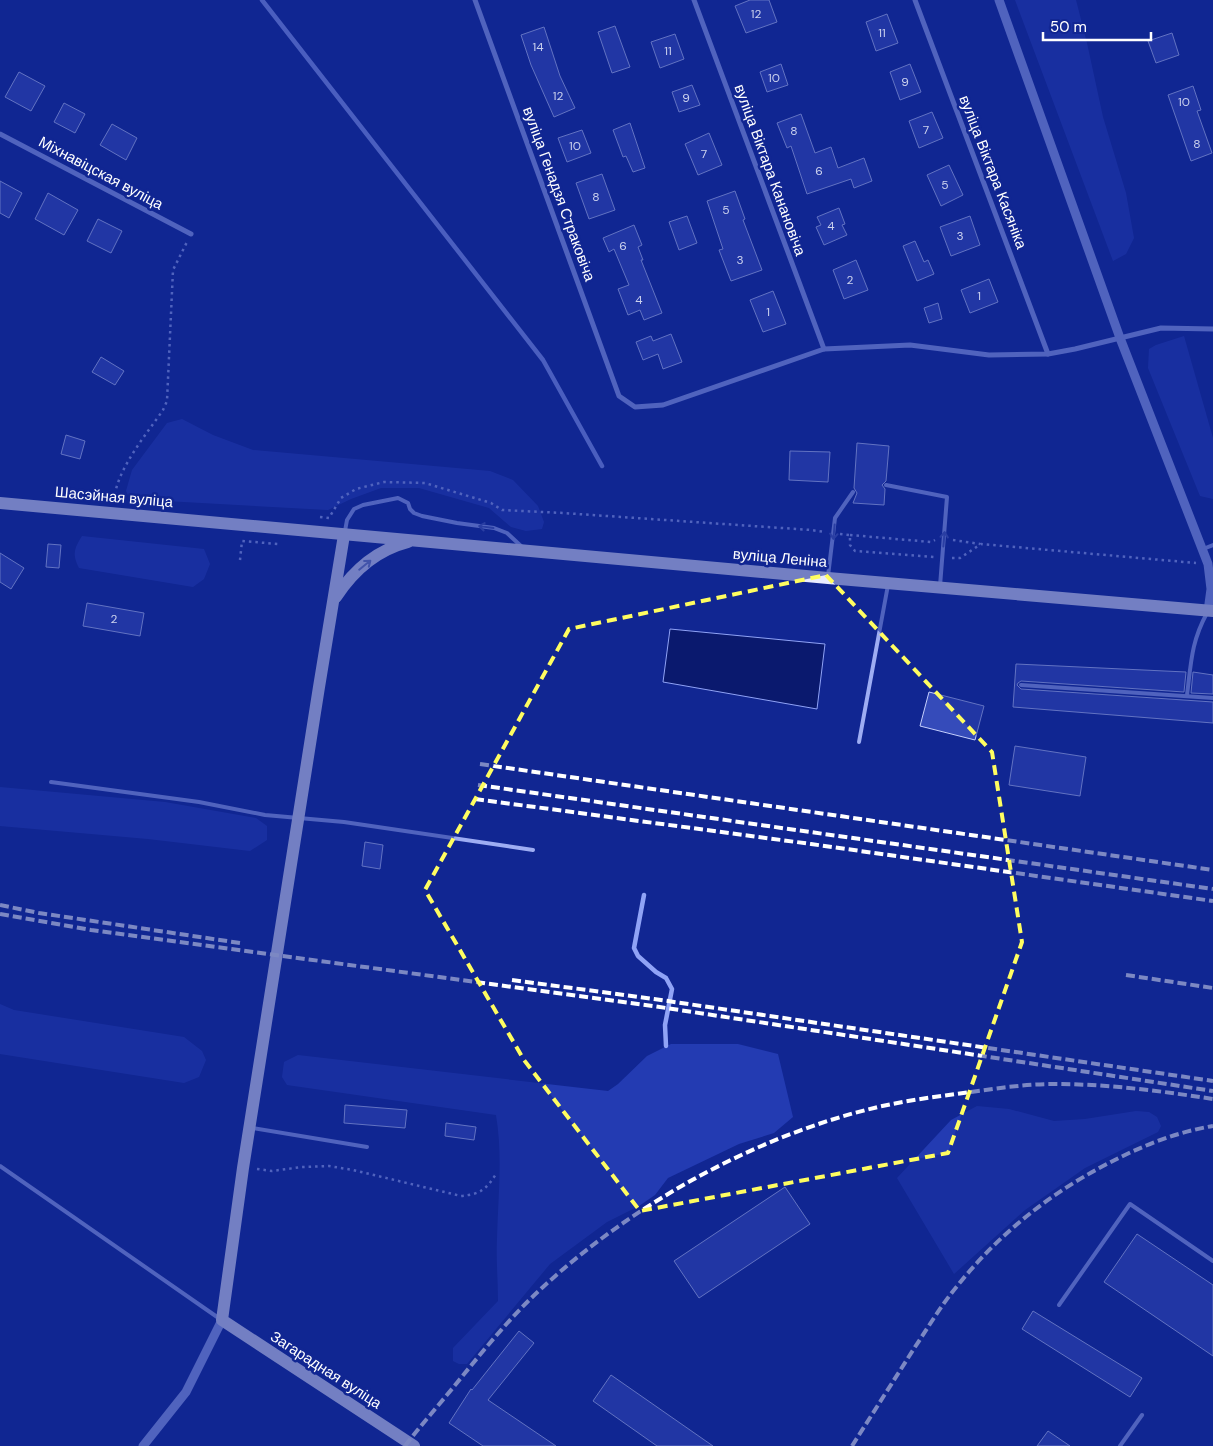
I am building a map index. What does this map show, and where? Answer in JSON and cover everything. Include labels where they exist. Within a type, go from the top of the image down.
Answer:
[{"type":"main road","name":"Шасэйная вуліца","points":[[0,503],[114,512],[344,535]]},
{"type":"main road","name":"вуліца Леніна","points":[[344,535],[1211,611]]},
{"type":"main road","points":[[222,1320],[249,1128],[344,535]]},
{"type":"main road","points":[[334,602],[342,589],[363,565],[389,548],[414,541]]},
{"type":"main road","name":"Загарадная вуліца","points":[[222,1320],[414,1446]]},
{"type":"street","name":"вуліца Генадзя Страковіча","points":[[475,0],[619,396],[635,407],[663,405],[824,348]]},
{"type":"street","name":"вуліца Віктара Канановіча","points":[[694,0],[824,348]]},
{"type":"street","name":"вуліца Віктара Касяніка","points":[[915,0],[1048,354]]},
{"type":"street","points":[[999,0],[1120,338],[1208,564],[1211,611]]},
{"type":"street","name":"Міхнавіцская вуліца","points":[[0,134],[191,234]]},
{"type":"street","points":[[824,348],[910,345],[989,355],[1048,354],[1161,328],[1213,328]]},
{"type":"street","points":[[143,1446],[186,1392],[222,1320]]},
{"type":"lane","points":[[886,485],[947,497],[940,588]]},
{"type":"lane","points":[[828,578],[835,518],[853,492]]},
{"type":"lane","points":[[344,535],[348,520],[354,509],[398,498],[408,503],[414,513],[422,516],[500,530],[507,533],[527,550]]},
{"type":"lane","points":[[1202,549],[1213,545]]},
{"type":"lane","points":[[859,742],[888,584]]},
{"type":"lane","points":[[1187,695],[1192,647],[1198,630],[1211,611]]},
{"type":"lane","points":[[1021,685],[1213,698]]},
{"type":"lane","points":[[51,782],[199,802],[265,815],[344,822],[533,850]]},
{"type":"lane","points":[[249,1128],[367,1147]]},
{"type":"lane","points":[[0,1166],[222,1320]]},
{"type":"lane","points":[[1059,1305],[1130,1204],[1213,1261]]},
{"type":"lane","points":[[1120,1446],[1142,1415]]},
{"type":"path","points":[[114,512],[115,491],[130,458],[163,410],[167,401],[173,270],[191,234]]},
{"type":"path","points":[[320,517],[329,518],[341,498],[356,489],[384,482],[425,483],[491,503],[502,510],[810,530],[834,534],[931,542],[937,539],[944,539],[1208,564]]},
{"type":"path","points":[[850,535],[850,546],[855,550],[942,557],[960,558],[981,544]]},
{"type":"path","points":[[240,560],[242,541],[278,544]]},
{"type":"path","points":[[243,1168],[272,1171],[329,1166],[354,1170],[461,1196],[476,1195],[485,1188],[496,1174]]},
{"type":"highlighted area","points":[[826,575],[992,752],[1022,942],[948,1153],[640,1211],[524,1060],[425,890],[569,629]]},
{"type":"shaded area","points":[[1015,0],[1076,0],[1103,117],[1126,193],[1134,238],[1126,254],[1113,261]]},
{"type":"shaded area","points":[[1184,336],[1213,438],[1213,499],[1200,496],[1148,368],[1149,349]]},
{"type":"shaded area","points":[[182,419],[213,435],[253,450],[490,471],[513,480],[538,506],[544,522],[542,529],[526,531],[511,527],[489,508],[419,488],[381,488],[328,510],[130,499],[126,491],[132,470],[167,423]]},
{"type":"shaded area","points":[[82,536],[204,549],[210,564],[204,579],[193,587],[79,568],[75,559],[75,552]]},
{"type":"shaded area","points":[[670,629],[825,644],[817,709],[663,682]]},
{"type":"shaded area","points":[[0,787],[165,802],[256,818],[267,826],[267,840],[250,851],[148,839],[0,826]]},
{"type":"shaded area","points":[[0,1004],[14,1010],[184,1037],[202,1051],[206,1060],[199,1077],[184,1083],[0,1054]]},
{"type":"shaded area","points":[[671,1044],[738,1044],[778,1054],[793,1117],[774,1133],[739,1144],[668,1178],[655,1195],[639,1206],[607,1222],[550,1264],[467,1364],[459,1364],[453,1361],[453,1348],[498,1301],[497,1247],[500,1161],[496,1115],[287,1085],[282,1077],[284,1062],[298,1055],[608,1091],[647,1056]]},
{"type":"shaded area","points":[[977,1106],[1009,1109],[1054,1121],[1085,1119],[1136,1111],[1149,1112],[1157,1117],[1161,1126],[1158,1132],[1085,1168],[1025,1210],[954,1274],[897,1178],[951,1120]]},
{"type":"building","points":[[750,0],[769,0],[777,22],[746,33],[735,6]]},
{"type":"building","points":[[887,14],[898,43],[876,51],[866,22]]},
{"type":"building","points":[[615,26],[630,67],[612,73],[598,32]]},
{"type":"building","points":[[544,27],[560,76],[575,108],[554,117],[531,65],[521,35]]},
{"type":"building","points":[[1172,33],[1179,55],[1156,63],[1148,41]]},
{"type":"building","points":[[675,34],[684,59],[660,68],[651,42]]},
{"type":"building","points":[[781,64],[788,85],[767,92],[760,72]]},
{"type":"building","points":[[910,64],[921,92],[900,100],[890,72]]},
{"type":"building","points":[[19,72],[45,86],[31,111],[5,97]]},
{"type":"building","points":[[692,85],[700,105],[679,112],[672,92]]},
{"type":"building","points":[[1193,86],[1201,110],[1197,111],[1212,153],[1191,161],[1168,95]]},
{"type":"building","points":[[64,103],[85,114],[75,133],[54,122]]},
{"type":"building","points":[[932,112],[943,138],[919,148],[909,121]]},
{"type":"building","points":[[801,114],[815,153],[831,147],[838,168],[864,158],[872,181],[854,188],[851,179],[807,194],[791,146],[787,148],[777,123]]},
{"type":"building","points":[[630,123],[645,168],[633,172],[626,156],[623,157],[613,130]]},
{"type":"building","points":[[112,124],[137,138],[126,160],[100,145]]},
{"type":"building","points":[[582,130],[591,153],[567,162],[558,138]]},
{"type":"building","points":[[709,133],[722,165],[698,175],[685,144]]},
{"type":"building","points":[[949,165],[963,195],[941,206],[927,175]]},
{"type":"building","points":[[602,174],[615,210],[589,219],[576,183]]},
{"type":"building","points":[[0,181],[22,193],[9,218],[0,213]]},
{"type":"building","points":[[735,191],[745,219],[743,220],[762,270],[731,281],[719,250],[723,249],[707,201]]},
{"type":"building","points":[[48,193],[78,210],[64,235],[35,219]]},
{"type":"building","points":[[839,208],[845,224],[842,225],[847,235],[824,245],[816,227],[821,225],[817,217]]},
{"type":"building","points":[[687,216],[697,243],[679,250],[669,222]]},
{"type":"building","points":[[970,216],[980,245],[951,256],[940,227]]},
{"type":"building","points":[[98,219],[122,231],[111,253],[87,241]]},
{"type":"building","points":[[634,225],[642,245],[638,247],[643,260],[641,260],[662,313],[644,320],[640,310],[628,315],[618,289],[629,285],[614,249],[609,252],[603,238]]},
{"type":"building","points":[[915,241],[924,262],[928,260],[934,274],[917,281],[903,246]]},
{"type":"building","points":[[856,260],[868,290],[844,299],[833,270]]},
{"type":"building","points":[[989,279],[998,302],[970,313],[961,290]]},
{"type":"building","points":[[773,291],[786,324],[763,332],[750,300]]},
{"type":"building","points":[[938,303],[942,319],[929,323],[924,308]]},
{"type":"building","points":[[671,334],[682,362],[663,369],[658,354],[643,360],[636,342],[651,336],[653,341]]},
{"type":"building","points":[[101,357],[124,371],[115,385],[92,372]]},
{"type":"building","points":[[66,435],[85,441],[80,459],[61,454]]},
{"type":"building","points":[[857,443],[889,446],[886,481],[882,485],[885,489],[884,505],[853,503],[857,493],[854,488]]},
{"type":"building","points":[[790,451],[830,452],[828,482],[789,480]]},
{"type":"building","points":[[48,544],[61,545],[59,568],[46,567]]},
{"type":"building","points":[[0,553],[24,568],[11,589],[0,582]]},
{"type":"building","points":[[87,603],[144,613],[140,636],[83,626]]},
{"type":"building","points":[[1016,664],[1186,672],[1184,692],[1021,681],[1017,685],[1021,689],[1213,702],[1213,723],[1013,707]]},
{"type":"building","points":[[1193,672],[1213,675],[1213,694],[1191,693]]},
{"type":"building","points":[[929,692],[984,706],[975,740],[920,726]]},
{"type":"building","points":[[1015,746],[1086,757],[1080,796],[1009,785]]},
{"type":"building","points":[[365,842],[383,845],[380,869],[362,866]]},
{"type":"building","points":[[345,1105],[407,1110],[405,1128],[344,1123]]},
{"type":"building","points":[[446,1123],[476,1127],[474,1140],[445,1136]]},
{"type":"building","points":[[785,1187],[810,1224],[699,1298],[674,1261]]},
{"type":"building","points":[[1137,1234],[1213,1285],[1213,1356],[1104,1282]]},
{"type":"building","points":[[1033,1311],[1142,1378],[1130,1397],[1022,1329]]},
{"type":"building","points":[[519,1331],[534,1343],[488,1400],[556,1446],[483,1446],[449,1423],[471,1389]]},
{"type":"building","points":[[611,1375],[713,1446],[657,1446],[593,1401]]},
{"type":"building","points":[[1048,1431],[1070,1446],[1037,1446]]},
{"type":"waterway","points":[[262,0],[543,360],[602,466]]},
{"type":"waterway","points":[[644,895],[634,948],[638,956],[666,978],[672,989],[665,1025],[666,1046]]},
{"type":"railway","points":[[480,764],[1213,870]]},
{"type":"railway","points":[[478,785],[1213,889]]},
{"type":"railway","points":[[475,799],[1213,901]]},
{"type":"railway","points":[[0,905],[39,913],[240,943]]},
{"type":"railway","points":[[0,914],[91,930],[653,1006],[1213,1091]]},
{"type":"railway","points":[[1126,975],[1213,988]]},
{"type":"railway","points":[[512,980],[1213,1081]]},
{"type":"railway","points":[[405,1446],[498,1334],[543,1287],[617,1227],[700,1176],[743,1154],[833,1119],[878,1107],[924,1098],[1023,1085],[1094,1085],[1213,1099]]},
{"type":"railway","points":[[852,1446],[946,1300],[974,1266],[1008,1232],[1065,1188],[1107,1164],[1158,1141],[1185,1132],[1213,1126]]}]
